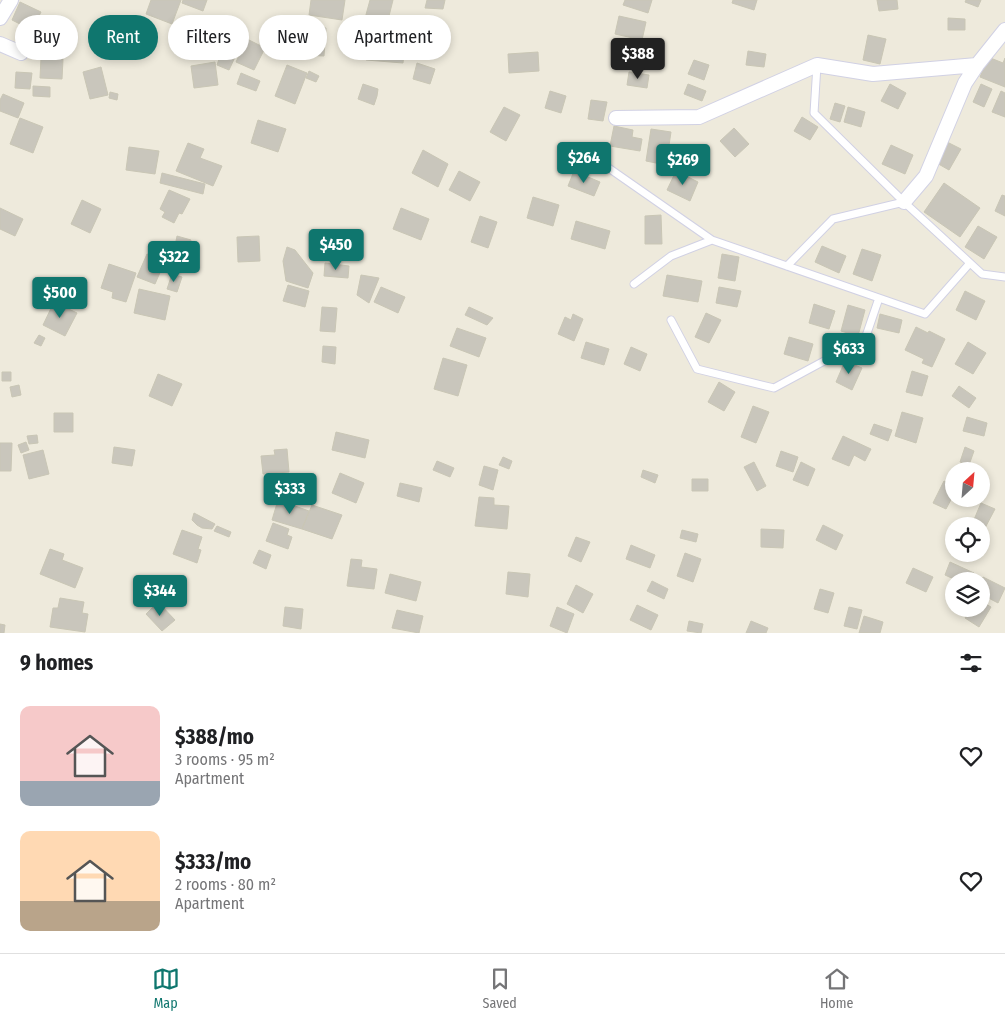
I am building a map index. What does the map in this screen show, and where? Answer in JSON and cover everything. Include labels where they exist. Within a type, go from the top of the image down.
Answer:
[{"type":"street","points":[[0,18],[11,0]]},
{"type":"street","points":[[904,202],[926,176],[964,83],[1005,30]]},
{"type":"street","points":[[0,44],[15,50]]},
{"type":"street","points":[[616,118],[699,117],[817,65],[873,74],[977,65]]},
{"type":"lane","points":[[817,65],[814,113],[904,202],[982,274],[1005,276]]},
{"type":"lane","points":[[590,155],[712,240],[925,314],[970,263]]},
{"type":"lane","points":[[787,266],[833,219],[904,202]]},
{"type":"lane","points":[[634,284],[671,256],[712,240]]},
{"type":"lane","points":[[671,320],[697,369],[774,388],[864,338],[879,298]]},
{"type":"building","points":[[151,0],[181,0],[175,15],[168,15],[168,22],[158,19],[158,15],[146,14]]},
{"type":"building","points":[[183,0],[207,0],[203,11],[182,3]]},
{"type":"building","points":[[311,0],[345,0],[343,15],[337,15],[337,19],[327,18],[327,15],[309,15]]},
{"type":"building","points":[[370,0],[393,0],[389,15],[366,15]]},
{"type":"building","points":[[427,0],[445,0],[443,9],[425,8]]},
{"type":"building","points":[[625,0],[652,0],[648,13],[623,5]]},
{"type":"building","points":[[733,0],[757,0],[754,10],[732,3]]},
{"type":"building","points":[[877,0],[897,0],[898,9],[879,11]]},
{"type":"building","points":[[966,0],[981,0],[978,7],[965,2]]},
{"type":"building","points":[[20,2],[41,12],[40,15],[15,15],[15,22],[12,20]]},
{"type":"building","points":[[619,16],[646,22],[642,40],[615,34]]},
{"type":"building","points":[[948,18],[965,19],[965,30],[948,30]]},
{"type":"building","points":[[868,35],[886,39],[880,64],[863,60]]},
{"type":"building","points":[[249,40],[259,45],[259,60],[254,70],[236,62],[237,60],[249,60]]},
{"type":"building","points":[[748,51],[766,54],[764,67],[746,65]]},
{"type":"building","points":[[538,52],[539,71],[509,73],[508,54]]},
{"type":"building","points":[[988,57],[1003,63],[1005,58],[1005,87],[980,77]]},
{"type":"building","points":[[41,60],[63,60],[62,79],[40,78]]},
{"type":"building","points":[[219,60],[234,60],[229,70],[217,65]]},
{"type":"building","points":[[366,60],[403,60],[403,63]]},
{"type":"building","points":[[694,60],[709,65],[704,80],[688,74]]},
{"type":"building","points":[[215,62],[218,85],[194,88],[191,66]]},
{"type":"building","points":[[417,63],[435,69],[430,84],[413,79]]},
{"type":"building","points":[[287,65],[307,73],[295,104],[275,96]]},
{"type":"building","points":[[101,67],[108,95],[90,99],[83,72]]},
{"type":"building","points":[[309,71],[319,76],[316,82],[306,78]]},
{"type":"building","points":[[16,72],[32,73],[30,89],[15,88]]},
{"type":"building","points":[[629,72],[649,75],[647,88],[627,85]]},
{"type":"building","points":[[241,73],[260,81],[256,91],[237,84]]},
{"type":"building","points":[[363,84],[378,89],[374,105],[358,99]]},
{"type":"building","points":[[688,84],[706,91],[702,101],[684,94]]},
{"type":"building","points":[[890,84],[906,93],[898,109],[881,101]]},
{"type":"building","points":[[981,84],[992,89],[984,107],[973,102]]},
{"type":"building","points":[[33,86],[50,87],[50,97],[33,96]]},
{"type":"building","points":[[550,91],[566,96],[561,113],[545,108]]},
{"type":"building","points":[[1001,91],[1005,93],[1005,117],[992,112]]},
{"type":"building","points":[[110,92],[118,94],[117,100],[109,98]]},
{"type":"building","points":[[3,94],[24,103],[18,118],[0,111],[0,100]]},
{"type":"building","points":[[591,100],[607,102],[603,121],[588,119]]},
{"type":"building","points":[[835,103],[845,106],[840,122],[830,119]]},
{"type":"building","points":[[504,107],[520,115],[506,141],[490,132]]},
{"type":"building","points":[[848,107],[865,112],[861,127],[844,122]]},
{"type":"building","points":[[802,117],[818,127],[810,140],[794,131]]},
{"type":"building","points":[[20,118],[43,127],[33,153],[10,144]]},
{"type":"building","points":[[258,120],[286,129],[278,152],[251,143]]},
{"type":"building","points":[[614,126],[633,130],[632,137],[642,139],[640,151],[610,146]]},
{"type":"building","points":[[734,128],[749,144],[735,157],[720,141]]},
{"type":"building","points":[[651,129],[671,132],[666,165],[646,161]]},
{"type":"building","points":[[947,142],[961,149],[949,170],[935,162]]},
{"type":"building","points":[[188,143],[204,149],[200,158],[222,166],[213,186],[176,171]]},
{"type":"building","points":[[891,145],[913,155],[905,174],[882,164]]},
{"type":"building","points":[[129,147],[159,151],[155,174],[126,170]]},
{"type":"building","points":[[423,150],[448,164],[438,187],[412,173]]},
{"type":"building","points":[[459,171],[480,182],[470,201],[449,190]]},
{"type":"building","points":[[574,171],[600,182],[594,196],[568,186]]},
{"type":"building","points":[[676,171],[698,182],[690,201],[667,190]]},
{"type":"building","points":[[162,173],[205,184],[203,194],[160,183]]},
{"type":"building","points":[[944,183],[980,208],[960,237],[924,212]]},
{"type":"building","points":[[169,190],[190,199],[182,214],[179,213],[174,223],[162,217],[165,212],[160,209]]},
{"type":"building","points":[[1002,195],[1005,196],[1005,216],[995,211]]},
{"type":"building","points":[[533,197],[559,205],[553,226],[527,218]]},
{"type":"building","points":[[82,200],[101,209],[90,233],[71,224]]},
{"type":"building","points":[[0,208],[23,219],[15,236],[0,229]]},
{"type":"building","points":[[401,208],[429,219],[421,240],[393,229]]},
{"type":"building","points":[[661,215],[662,244],[645,244],[645,216]]},
{"type":"building","points":[[480,216],[497,222],[488,248],[471,242]]},
{"type":"building","points":[[576,221],[610,231],[605,249],[571,239]]},
{"type":"building","points":[[978,226],[997,237],[984,259],[965,247]]},
{"type":"building","points":[[177,236],[191,240],[187,259],[173,256]]},
{"type":"building","points":[[259,236],[260,261],[238,262],[237,237]]},
{"type":"building","points":[[822,246],[846,256],[839,273],[815,262]]},
{"type":"building","points":[[287,247],[295,250],[313,273],[308,288],[286,281],[283,261]]},
{"type":"building","points":[[862,249],[881,255],[872,281],[853,274]]},
{"type":"building","points":[[147,254],[165,261],[155,284],[137,277]]},
{"type":"building","points":[[722,254],[739,257],[735,281],[718,278]]},
{"type":"building","points":[[325,263],[349,266],[348,278],[324,276]]},
{"type":"building","points":[[109,264],[136,273],[126,302],[112,298],[113,292],[101,288]]},
{"type":"building","points":[[172,274],[182,277],[177,292],[167,289]]},
{"type":"building","points":[[361,275],[379,278],[369,303],[357,295]]},
{"type":"building","points":[[667,275],[702,281],[698,302],[663,296]]},
{"type":"building","points":[[288,285],[309,291],[305,307],[283,301]]},
{"type":"building","points":[[381,287],[405,297],[398,313],[374,302]]},
{"type":"building","points":[[719,287],[741,291],[737,307],[716,303]]},
{"type":"building","points":[[139,289],[170,296],[165,320],[134,313]]},
{"type":"building","points":[[965,291],[985,301],[976,320],[956,310]]},
{"type":"building","points":[[54,302],[77,313],[65,336],[43,325]]},
{"type":"building","points":[[814,304],[835,311],[829,329],[809,323]]},
{"type":"building","points":[[848,305],[865,310],[858,336],[841,331]]},
{"type":"building","points":[[322,307],[337,308],[335,332],[320,331]]},
{"type":"building","points":[[469,307],[493,318],[487,325],[465,315]]},
{"type":"building","points":[[706,313],[721,320],[709,343],[695,337]]},
{"type":"building","points":[[573,314],[583,319],[574,341],[558,334],[565,317],[571,320]]},
{"type":"building","points":[[880,314],[902,320],[899,333],[877,328]]},
{"type":"building","points":[[916,327],[945,339],[932,367],[922,363],[924,359],[905,350]]},
{"type":"building","points":[[457,328],[486,338],[479,357],[450,346]]},
{"type":"building","points":[[39,335],[45,338],[41,346],[34,343]]},
{"type":"building","points":[[789,337],[813,344],[808,361],[784,354]]},
{"type":"building","points":[[586,342],[609,349],[604,365],[581,358]]},
{"type":"building","points":[[968,342],[986,353],[973,374],[955,364]]},
{"type":"building","points":[[323,346],[336,347],[335,364],[322,362]]},
{"type":"building","points":[[631,347],[647,354],[640,371],[624,364]]},
{"type":"building","points":[[443,358],[467,365],[458,396],[434,389]]},
{"type":"building","points":[[845,361],[862,368],[852,390],[836,382]]},
{"type":"building","points":[[912,371],[928,376],[922,396],[906,392]]},
{"type":"building","points":[[2,372],[11,372],[11,381],[2,381]]},
{"type":"building","points":[[158,374],[182,384],[172,406],[149,396]]},
{"type":"building","points":[[719,382],[735,392],[724,411],[708,402]]},
{"type":"building","points":[[19,385],[21,395],[12,397],[10,387]]},
{"type":"building","points":[[959,386],[976,398],[969,408],[952,396]]},
{"type":"building","points":[[753,406],[769,412],[756,443],[741,437]]},
{"type":"building","points":[[902,412],[923,418],[916,443],[895,436]]},
{"type":"building","points":[[54,413],[73,413],[73,432],[54,432]]},
{"type":"building","points":[[967,417],[987,423],[984,436],[963,431]]},
{"type":"building","points":[[874,424],[892,430],[888,441],[870,434]]},
{"type":"building","points":[[336,432],[369,440],[365,458],[332,450]]},
{"type":"building","points":[[37,435],[38,443],[29,444],[27,436]]},
{"type":"building","points":[[843,436],[871,449],[865,461],[854,455],[849,466],[832,459]]},
{"type":"building","points":[[26,442],[29,450],[21,453],[18,445]]},
{"type":"building","points":[[0,443],[12,443],[11,471],[0,471]]},
{"type":"building","points":[[114,447],[135,450],[132,466],[112,463]]},
{"type":"building","points":[[965,447],[974,451],[970,462],[960,462]]},
{"type":"building","points":[[287,449],[289,472],[263,474],[261,456],[275,455],[274,450]]},
{"type":"building","points":[[43,450],[49,474],[29,479],[23,455]]},
{"type":"building","points":[[781,451],[798,457],[793,472],[776,466]]},
{"type":"building","points":[[503,457],[512,461],[509,469],[499,465]]},
{"type":"building","points":[[437,461],[454,468],[450,477],[433,470]]},
{"type":"building","points":[[754,462],[766,486],[757,491],[744,467]]},
{"type":"building","points":[[801,462],[815,469],[808,486],[793,480]]},
{"type":"building","points":[[484,466],[498,470],[493,490],[479,485]]},
{"type":"building","points":[[643,470],[658,475],[655,483],[641,477]]},
{"type":"building","points":[[340,473],[364,483],[356,503],[332,493]]},
{"type":"building","points":[[692,479],[708,479],[708,491],[692,491]]},
{"type":"building","points":[[944,481],[945,481],[946,509],[933,503]]},
{"type":"building","points":[[400,483],[422,488],[419,502],[397,496]]},
{"type":"building","points":[[479,497],[494,498],[494,505],[509,506],[507,529],[475,526]]},
{"type":"building","points":[[278,500],[309,511],[302,529],[272,520]]},
{"type":"building","points":[[312,505],[342,515],[332,539],[302,529]]},
{"type":"building","points":[[990,507],[995,509],[990,518],[975,517],[979,508]]},
{"type":"building","points":[[194,513],[215,524],[212,529],[202,528],[197,525],[192,520]]},
{"type":"building","points":[[273,523],[289,529],[287,535],[292,537],[288,549],[266,541]]},
{"type":"building","points":[[823,525],[843,535],[836,550],[816,540]]},
{"type":"building","points":[[217,526],[231,532],[229,537],[214,531]]},
{"type":"building","points":[[761,529],[784,530],[783,548],[761,547]]},
{"type":"building","points":[[182,530],[202,537],[198,549],[201,550],[197,563],[173,554]]},
{"type":"building","points":[[682,530],[698,534],[696,542],[680,538]]},
{"type":"building","points":[[576,537],[590,542],[581,562],[568,556]]},
{"type":"building","points":[[631,545],[655,555],[650,568],[626,559]]},
{"type":"building","points":[[50,549],[64,554],[62,560],[83,568],[75,588],[40,574]]},
{"type":"building","points":[[259,550],[271,555],[266,569],[253,563]]},
{"type":"building","points":[[685,553],[701,559],[693,582],[677,576]]},
{"type":"building","points":[[351,559],[362,560],[361,567],[377,569],[374,589],[347,586]]},
{"type":"building","points":[[950,562],[972,572],[946,572]]},
{"type":"building","points":[[913,568],[933,577],[926,592],[906,583]]},
{"type":"building","points":[[508,572],[530,574],[528,597],[506,594]]},
{"type":"building","points":[[390,574],[421,582],[416,601],[385,593]]},
{"type":"building","points":[[990,580],[1005,588],[998,603],[990,599]]},
{"type":"building","points":[[652,581],[668,589],[664,599],[647,591]]},
{"type":"building","points":[[576,585],[593,594],[583,613],[567,604]]},
{"type":"building","points":[[820,589],[834,593],[828,613],[814,609]]},
{"type":"building","points":[[60,598],[84,602],[82,613],[88,614],[85,632],[50,627],[53,608],[58,608]]},
{"type":"building","points":[[158,602],[175,620],[162,631],[146,614]]},
{"type":"building","points":[[637,605],[658,615],[651,630],[630,620]]},
{"type":"building","points":[[285,607],[303,609],[301,629],[283,626]]},
{"type":"building","points":[[557,607],[574,614],[567,633],[550,626]]},
{"type":"building","points":[[849,607],[862,610],[857,629],[844,626]]},
{"type":"building","points":[[397,610],[423,616],[419,633],[392,628]]},
{"type":"building","points":[[864,616],[883,622],[880,633],[859,633]]},
{"type":"building","points":[[966,617],[985,617],[979,627]]},
{"type":"building","points":[[689,621],[703,624],[701,633],[687,631]]},
{"type":"building","points":[[751,621],[768,628],[766,633],[746,633]]},
{"type":"building","points":[[0,624],[5,625],[4,633],[0,633]]}]
